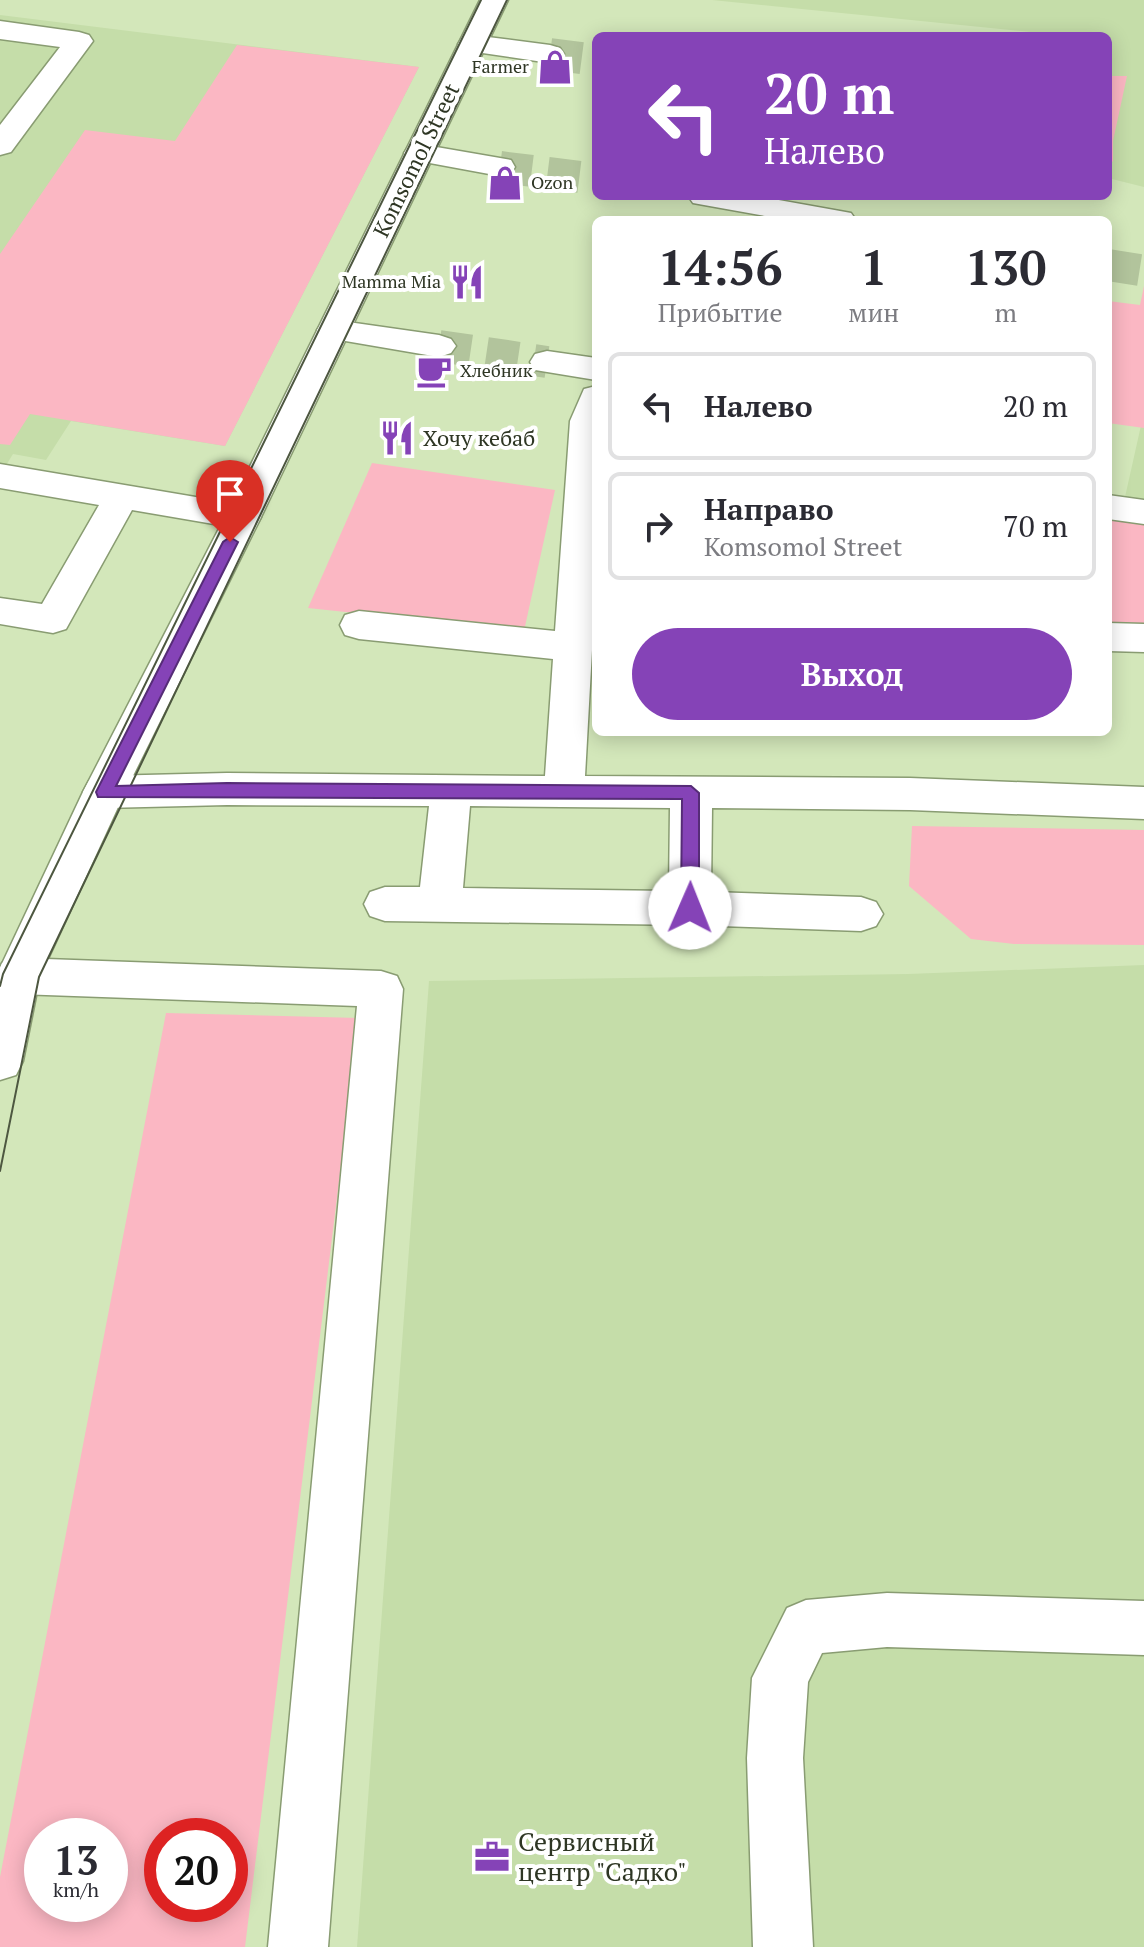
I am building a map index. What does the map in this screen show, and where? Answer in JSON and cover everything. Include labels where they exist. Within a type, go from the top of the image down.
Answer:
[{"type":"main road","name":"Komsomol Street","points":[[0,1061],[18,976],[104,792],[243,517],[494,0]]},
{"type":"main road","points":[[0,30],[79,41],[0,146]]},
{"type":"main road","points":[[472,44],[550,54]]},
{"type":"main road","points":[[419,153],[500,167]]},
{"type":"main road","points":[[713,200],[736,211],[794,216]]},
{"type":"main road","points":[[334,330],[439,346]]},
{"type":"main road","points":[[547,362],[592,368]]},
{"type":"main road","points":[[564,792],[580,634],[592,431]]},
{"type":"main road","points":[[0,476],[243,517]]},
{"type":"main road","points":[[0,611],[53,619],[121,497]]},
{"type":"main road","points":[[1112,508],[1144,512]]},
{"type":"main road","points":[[359,625],[580,634]]},
{"type":"main road","points":[[1112,637],[1144,638]]},
{"type":"main road","points":[[104,792],[227,789],[910,794],[1144,803]]},
{"type":"main road","points":[[440,905],[451,791]]},
{"type":"main road","points":[[690,908],[691,793]]},
{"type":"main road","points":[[385,904],[690,908],[861,914]]},
{"type":"main road","points":[[18,976],[381,989],[298,1947]]},
{"type":"main road","points":[[783,1947],[775,1758],[780,1678],[806,1627],[887,1620],[1144,1628]]},
{"type":"shaded area","points":[[712,0],[1144,0],[1144,187],[1112,179],[1112,32],[1030,32]]},
{"type":"shaded area","points":[[0,15],[419,67],[225,446],[71,421],[46,460],[13,454],[0,475]]},
{"type":"shaded area","points":[[237,45],[419,67],[225,446],[30,414],[10,445],[0,444],[0,254],[85,130],[175,141]]},
{"type":"shaded area","points":[[1112,76],[1127,76],[1113,141],[1113,161]]},
{"type":"shaded area","points":[[1144,286],[1144,428],[1112,424],[1112,302],[1140,305]]},
{"type":"shaded area","points":[[1144,412],[1144,576],[1121,515]]},
{"type":"shaded area","points":[[372,463],[555,490],[524,631],[308,608]]},
{"type":"shaded area","points":[[1112,512],[1144,516],[1144,626],[1112,625]]},
{"type":"shaded area","points":[[912,826],[1144,830],[1144,945],[1014,944],[971,939],[909,886]]},
{"type":"shaded area","points":[[1144,965],[1144,1947],[357,1947],[429,981],[908,974]]},
{"type":"shaded area","points":[[166,1013],[359,1018],[245,1947],[0,1947],[0,1877]]},
{"type":"tunnel","points":[[550,54],[592,59]]},
{"type":"tunnel","points":[[500,167],[592,178]]},
{"type":"tunnel","points":[[1112,266],[1140,270]]},
{"type":"tunnel","points":[[439,346],[547,362]]},
{"type":"tram line","points":[[0,986],[3,974],[481,0]]},
{"type":"tram line","points":[[0,1171],[39,977],[507,0]]},
{"type":"place","name":"Farmer","points":[[555,67]]},
{"type":"place","name":"Ozon","points":[[505,183]]},
{"type":"place","name":"Mamma Mia","points":[[467,282]]},
{"type":"place","name":"Хлебник","points":[[434,371]]},
{"type":"place","name":"Хочу кебаб","points":[[397,438]]},
{"type":"place","name":"Сервисный центр \"Садко\"","points":[[492,1857]]},
{"type":"route","points":[[230,542],[104,792],[227,789],[691,793],[690,908]]}]
